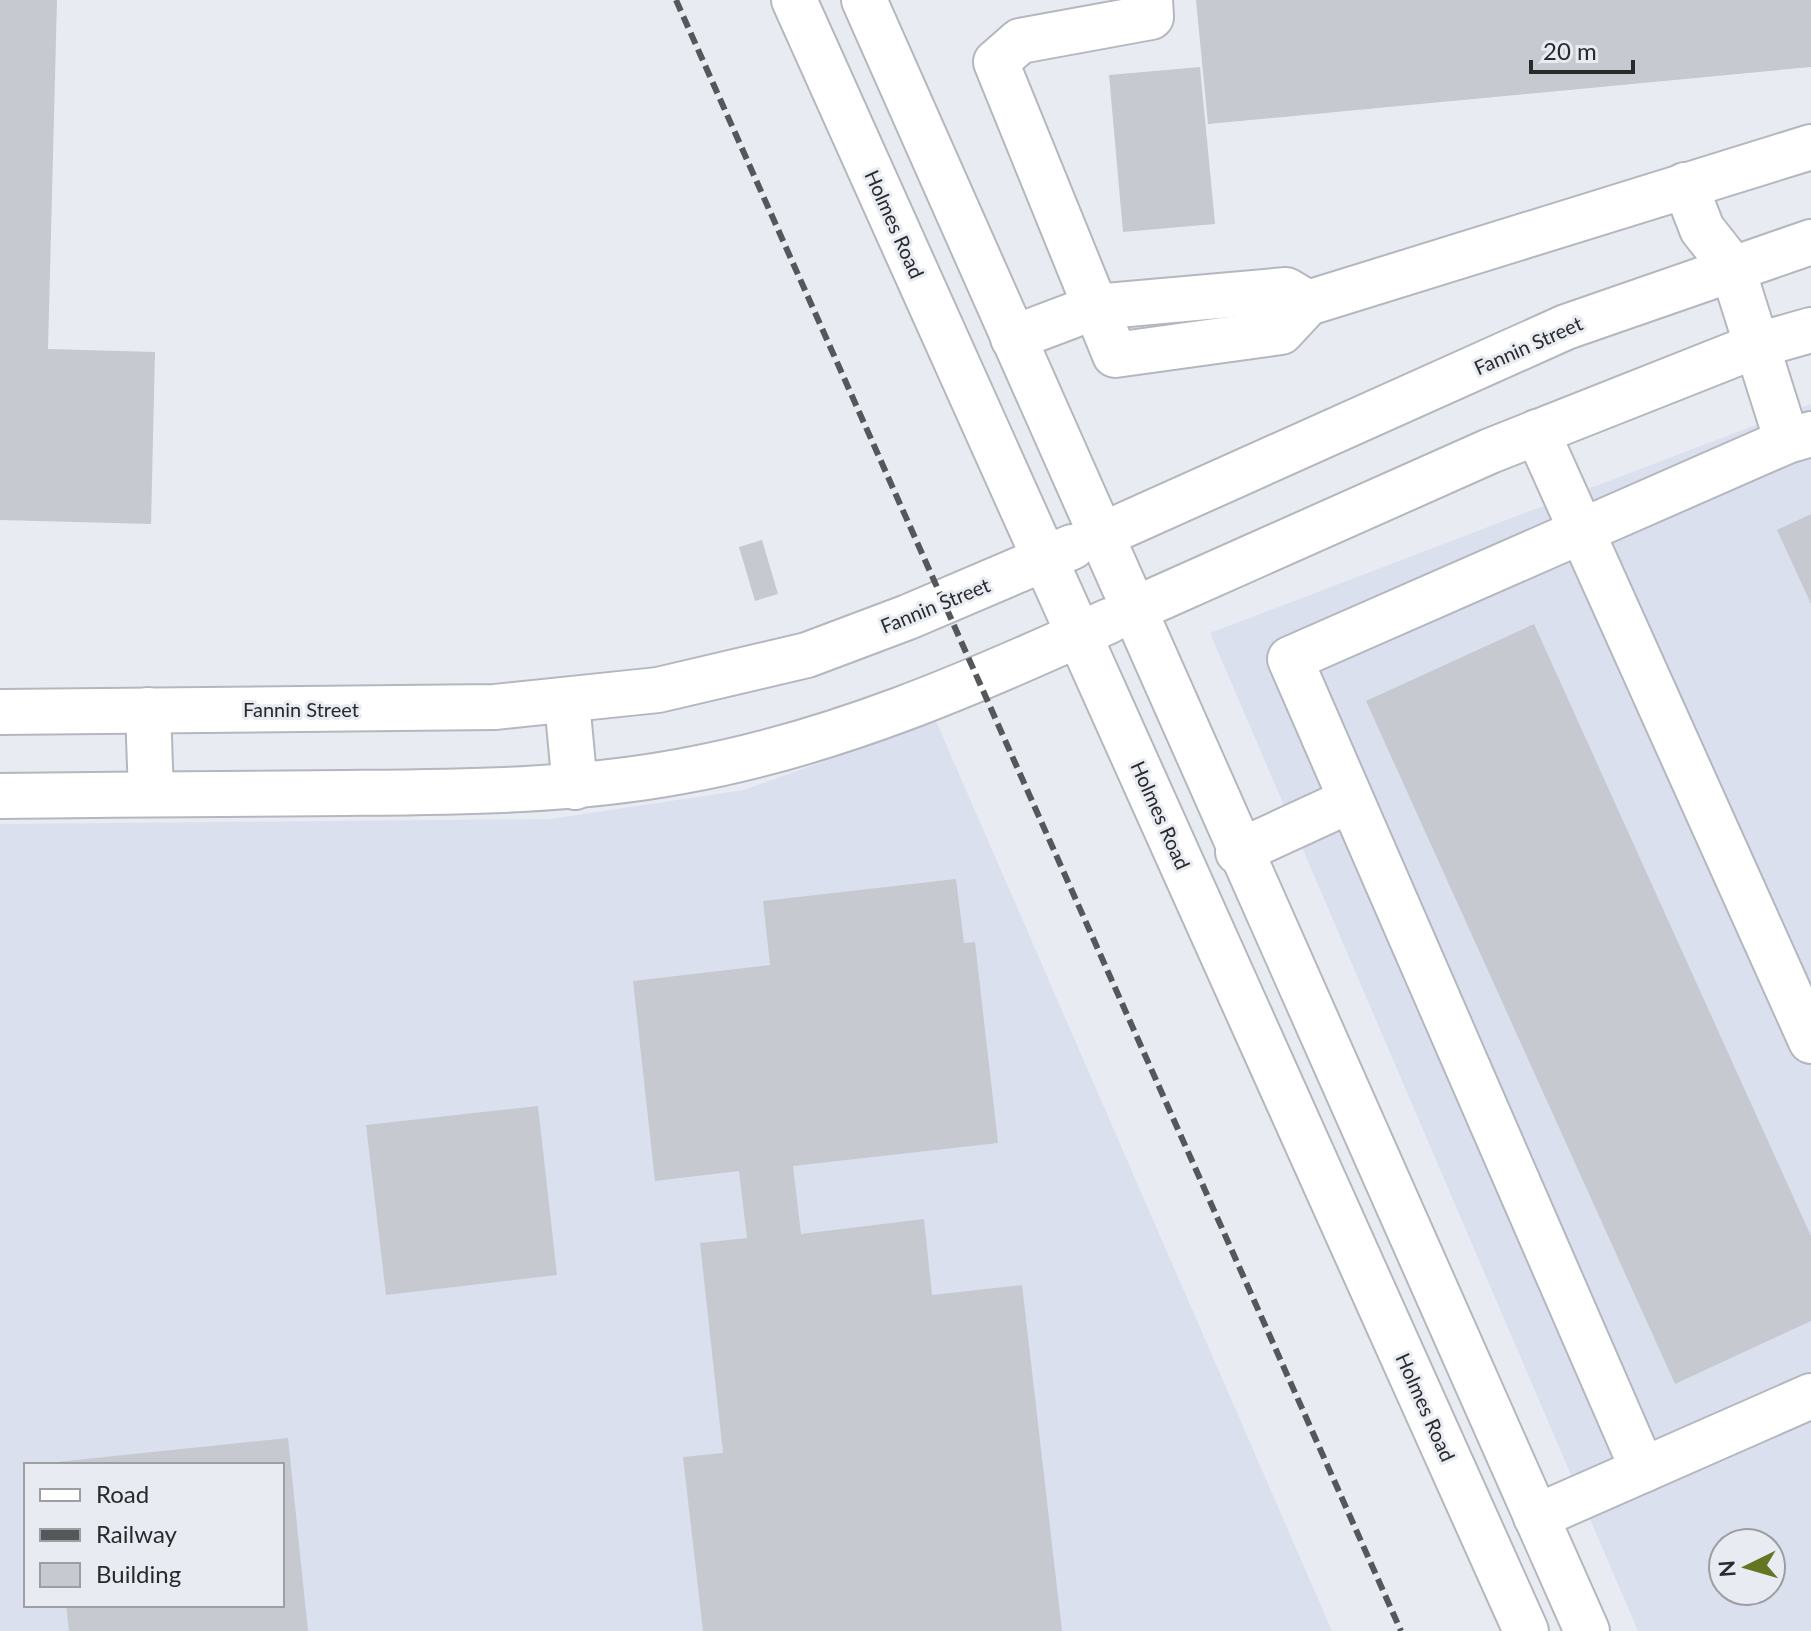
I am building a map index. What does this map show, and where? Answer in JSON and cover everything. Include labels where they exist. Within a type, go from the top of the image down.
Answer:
[{"type":"main road","name":"Holmes Road","points":[[794,0],[1526,1631]]},
{"type":"main road","points":[[864,0],[1238,852],[1587,1631]]},
{"type":"main road","points":[[1150,0],[1151,17],[1020,41],[996,62],[1115,355],[1281,332],[1308,303],[1811,147]]},
{"type":"main road","points":[[1643,1470],[1290,659],[1583,529],[1799,438],[1758,345],[1732,267],[1702,229],[1685,185]]},
{"type":"main road","name":"Fannin Street","points":[[0,712],[454,708],[567,702],[686,685],[807,655],[908,617],[1100,536],[1566,327],[1811,242]]},
{"type":"main road","points":[[1013,338],[1095,307]]},
{"type":"main road","points":[[0,796],[463,792],[575,787],[682,771],[832,735],[880,720],[1081,634],[1537,432],[1758,345],[1811,330]]},
{"type":"main road","points":[[1537,432],[1811,1041]]},
{"type":"main road","points":[[567,702],[575,787]]},
{"type":"main road","points":[[148,710],[151,794]]},
{"type":"main road","points":[[1238,852],[1351,800]]},
{"type":"main road","points":[[1485,1538],[1811,1396]]},
{"type":"shaded area","points":[[1811,404],[1811,1631],[1638,1631],[1210,633]]},
{"type":"shaded area","points":[[936,721],[1332,1631],[0,1631],[0,824],[550,819],[744,790]]},
{"type":"building","points":[[0,0],[57,0],[48,349],[155,352],[151,524],[0,520]]},
{"type":"building","points":[[1196,0],[1811,0],[1811,67],[1208,124]]},
{"type":"building","points":[[1200,67],[1215,224],[1123,232],[1109,75]]},
{"type":"building","points":[[1811,514],[1811,604],[1777,530]]},
{"type":"building","points":[[762,540],[778,594],[755,601],[739,547]]},
{"type":"building","points":[[1534,624],[1811,1236],[1811,1321],[1675,1384],[1366,701]]},
{"type":"building","points":[[956,879],[964,943],[975,942],[998,1143],[793,1166],[801,1234],[924,1219],[932,1295],[1022,1285],[1062,1631],[703,1631],[683,1457],[723,1453],[700,1243],[747,1238],[739,1171],[655,1181],[633,981],[770,965],[763,901]]},
{"type":"building","points":[[538,1106],[557,1275],[386,1295],[366,1125]]},
{"type":"building","points":[[288,1438],[308,1631],[69,1631],[66,1607],[284,1607],[284,1463],[47,1463]]},
{"type":"railway","points":[[676,0],[1401,1631]]}]
